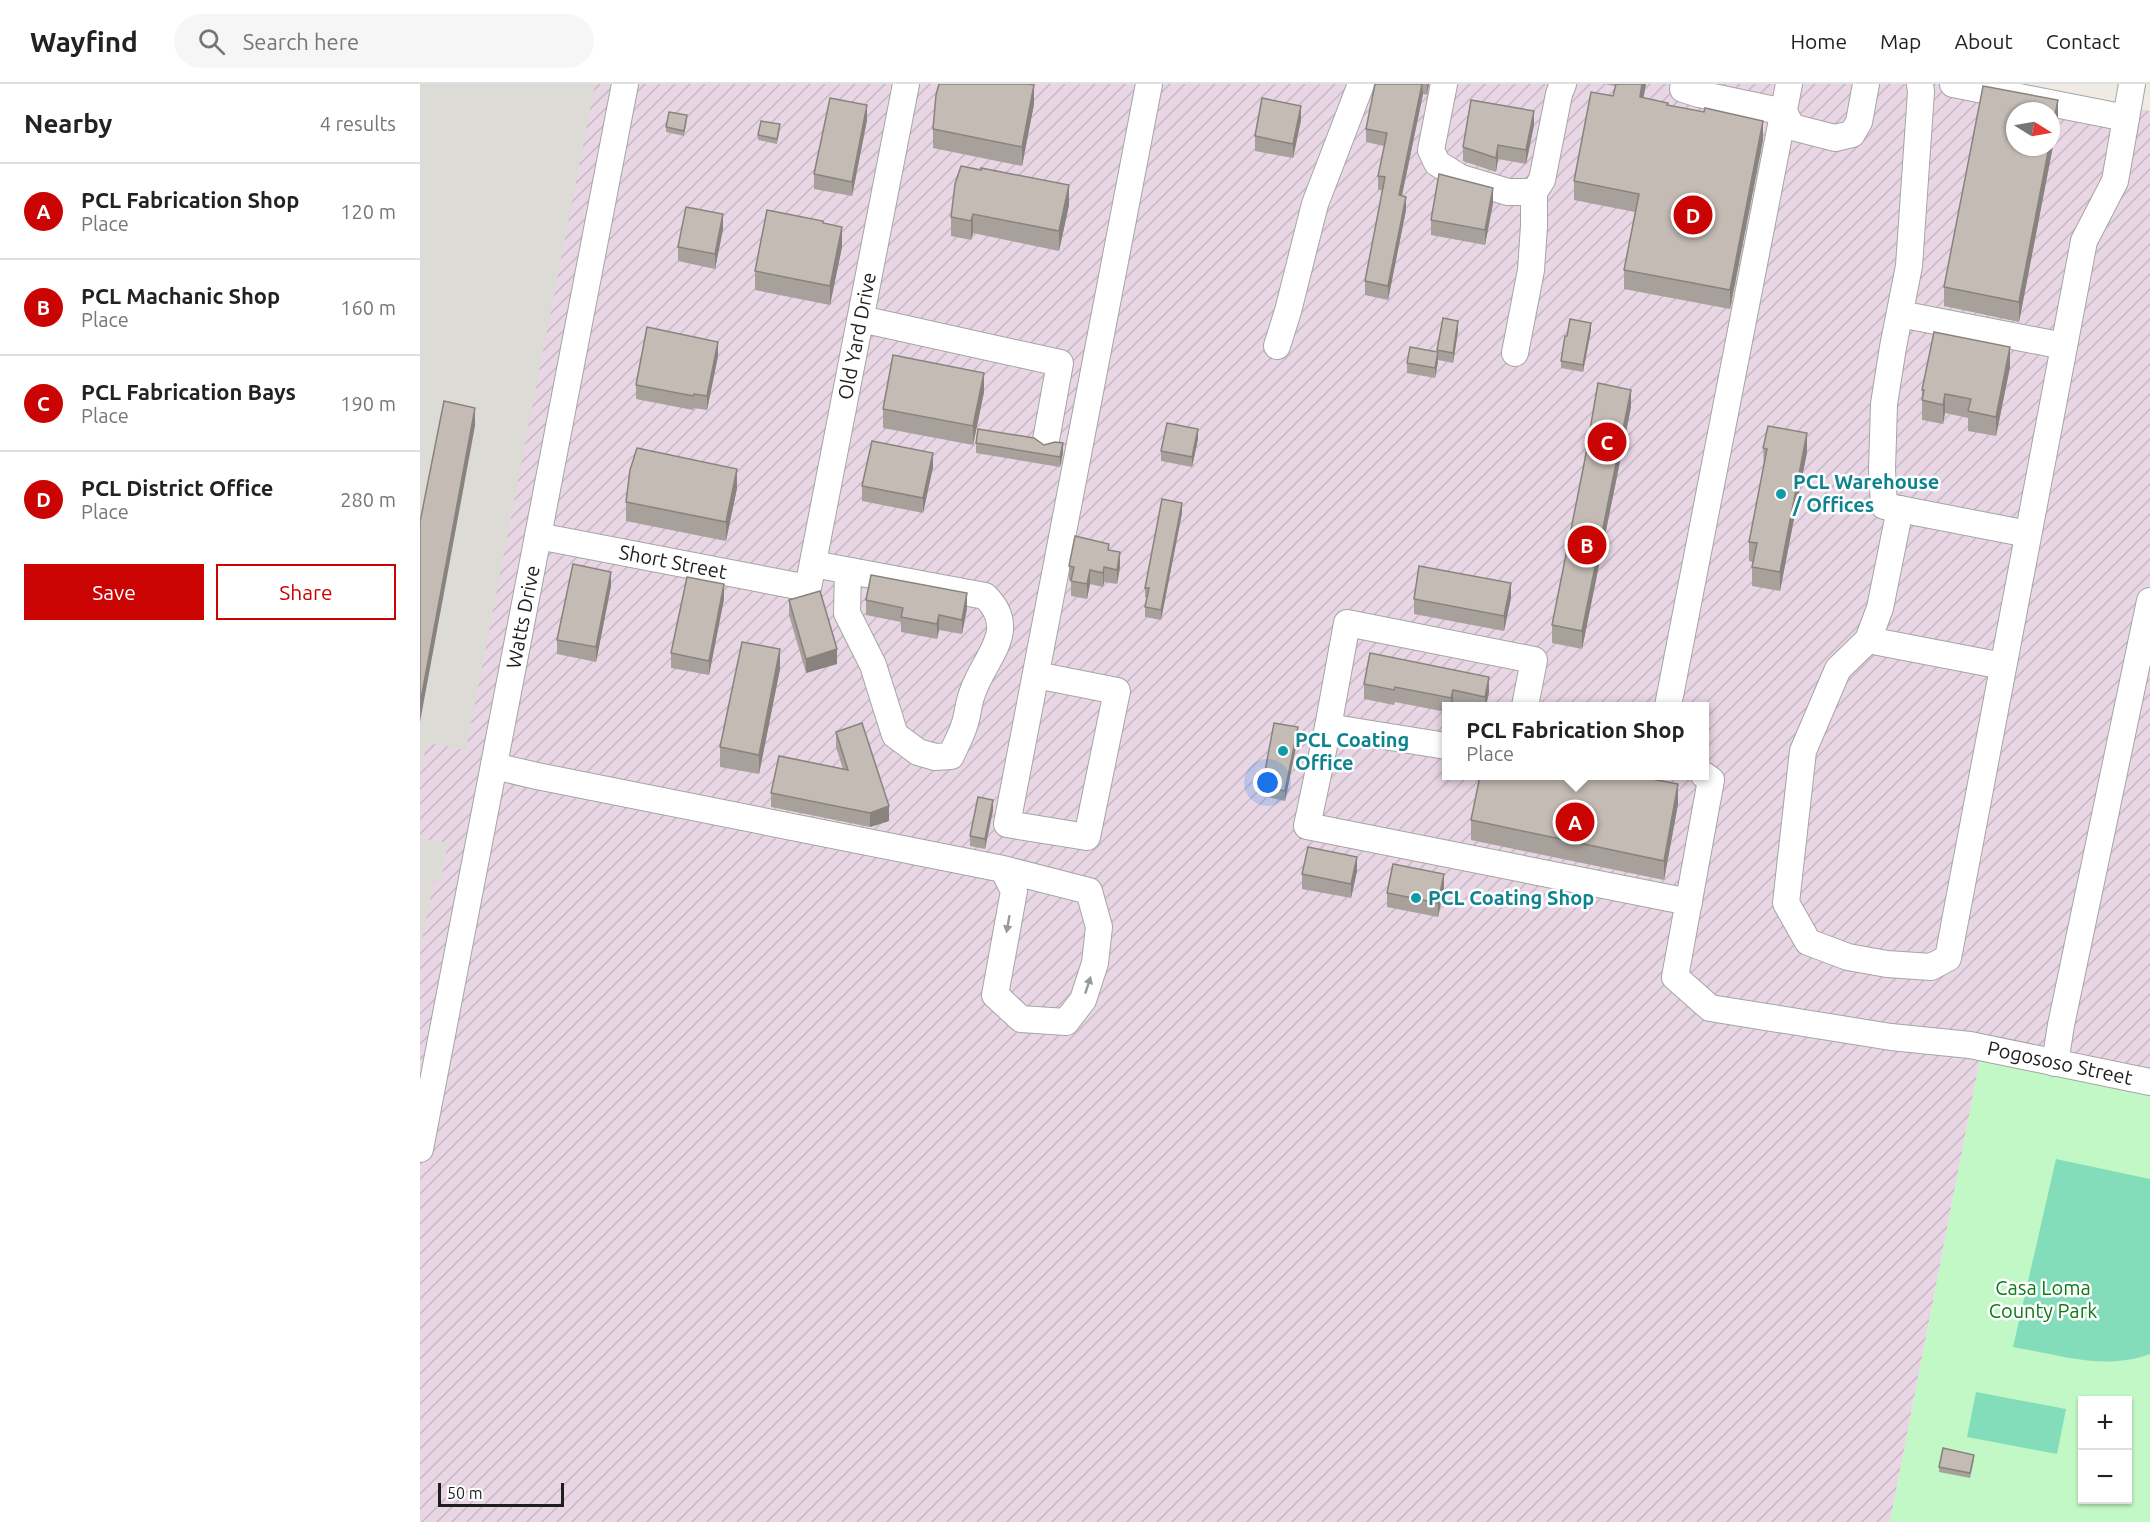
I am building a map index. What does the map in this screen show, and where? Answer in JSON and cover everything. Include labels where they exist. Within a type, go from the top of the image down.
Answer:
[{"type":"street","name":"Watts Drive","points":[[420,1149],[626,84]]},
{"type":"street","name":"Old Yard Drive","points":[[811,576],[906,84]]},
{"type":"street","points":[[1036,675],[1117,691],[1087,837],[1007,824],[1149,84]]},
{"type":"street","points":[[1277,346],[1315,204],[1361,84]]},
{"type":"street","points":[[1444,84],[1431,150],[1437,163],[1470,181],[1508,192],[1534,192]]},
{"type":"street","points":[[1515,353],[1531,270],[1534,192],[1542,180],[1563,84]]},
{"type":"street","points":[[1684,84],[1683,88],[1699,94],[1784,112],[1792,127],[1835,138],[1852,134],[1859,122],[1866,84]]},
{"type":"street","points":[[1669,702],[1790,84]]},
{"type":"street","points":[[1920,84],[1910,266],[1899,314],[1884,404],[1882,470],[1884,506],[2028,534]]},
{"type":"street","points":[[1953,84],[2126,118]]},
{"type":"street","points":[[1900,509],[1880,608],[1868,640],[1838,669],[1803,751],[1786,903],[1808,942],[1848,957],[1887,964],[1931,967],[1948,958],[2084,241],[2115,181],[2132,84]]},
{"type":"street","points":[[1899,314],[2064,346]]},
{"type":"street","points":[[861,319],[1060,363],[1046,440]]},
{"type":"street","name":"Short Street","points":[[538,536],[811,576],[848,572],[985,596],[996,608],[1000,624],[998,642],[972,692],[965,725],[951,756],[935,757],[918,752],[895,735],[873,665],[848,613],[848,572]]},
{"type":"street","points":[[2055,1063],[2150,601]]},
{"type":"street","points":[[1526,702],[1534,660],[1347,623],[1307,826],[1689,902],[1711,780],[1709,779]]},
{"type":"street","points":[[1868,640],[2003,666]]},
{"type":"street","points":[[1328,727],[1442,745]]},
{"type":"street","points":[[494,766],[548,779],[1003,869],[1089,891],[1099,927],[1095,963],[1083,1000],[1066,1022],[1022,1019],[995,995],[1014,891],[1003,869]]},
{"type":"street","name":"Pogososo Street","points":[[1689,902],[1676,977],[1710,1008],[1891,1037],[1970,1045],[2150,1082]]},
{"type":"shaded area","points":[[420,84],[2012,84],[2150,111],[2150,1086],[1981,1054],[1890,1522],[420,1522]]},
{"type":"shaded area","points":[[420,84],[595,84],[466,750],[427,743],[420,775]]},
{"type":"shaded area","points":[[420,838],[448,843],[441,881],[434,880],[420,951]]},
{"type":"green space","name":"Casa Loma County Park","points":[[1981,1054],[2150,1086],[2150,1522],[1890,1522]]},
{"type":"green space","points":[[2056,1159],[2150,1179],[2150,1354],[2133,1359],[2099,1361],[2013,1347]]},
{"type":"green space","points":[[1976,1392],[2066,1409],[2057,1454],[1967,1437]]},
{"type":"building","points":[[939,84],[1034,85],[1022,147],[933,129]]},
{"type":"building","points":[[1375,84],[1422,84],[1399,195],[1406,197],[1388,286],[1365,281],[1385,177],[1378,176],[1387,133],[1366,129]]},
{"type":"building","points":[[1616,84],[1642,84],[1640,97],[1668,103],[1667,105],[1704,112],[1705,108],[1763,121],[1730,290],[1624,270],[1639,194],[1574,181],[1591,92],[1613,96]]},
{"type":"building","points":[[1983,86],[2058,100],[2058,102],[2006,102],[2006,156],[2047,156],[2019,302],[1944,287]]},
{"type":"building","points":[[830,98],[867,105],[852,182],[814,174]]},
{"type":"building","points":[[1262,98],[1301,106],[1293,144],[1255,136]]},
{"type":"building","points":[[1471,100],[1534,111],[1526,150],[1498,145],[1496,158],[1463,147]]},
{"type":"building","points":[[669,112],[687,115],[684,131],[666,127]]},
{"type":"building","points":[[761,121],[780,124],[777,139],[758,135]]},
{"type":"building","points":[[961,166],[1069,185],[1059,231],[973,214],[971,221],[951,217],[955,184]]},
{"type":"building","points":[[1439,174],[1493,188],[1485,230],[1431,220]]},
{"type":"building","points":[[686,207],[723,214],[715,254],[678,247]]},
{"type":"building","points":[[767,210],[842,227],[830,286],[755,271]]},
{"type":"building","points":[[1443,318],[1458,321],[1453,353],[1437,350]]},
{"type":"building","points":[[1570,319],[1591,323],[1583,365],[1561,361]]},
{"type":"building","points":[[647,327],[718,342],[707,396],[694,394],[693,396],[636,385]]},
{"type":"building","points":[[1934,332],[2010,347],[1996,417],[1968,411],[1971,399],[1945,394],[1943,405],[1922,400]]},
{"type":"building","points":[[1410,347],[1438,352],[1435,368],[1407,363]]},
{"type":"building","points":[[893,355],[984,373],[973,426],[883,409]]},
{"type":"building","points":[[1598,383],[1631,390],[1582,631],[1552,625]]},
{"type":"building","points":[[444,401],[475,408],[420,704],[420,522]]},
{"type":"building","points":[[1167,423],[1198,429],[1192,457],[1161,451]]},
{"type":"building","name":"PCL Warehouse / Offices","points":[[1768,426],[1807,433],[1780,572],[1752,567],[1757,543],[1749,542],[1767,449],[1763,448]]},
{"type":"building","points":[[978,429],[1034,438],[1044,445],[1055,442],[1063,443],[1060,457],[976,443]]},
{"type":"building","points":[[872,441],[933,453],[923,498],[862,486]]},
{"type":"building","points":[[637,448],[737,469],[726,522],[626,502],[630,470]]},
{"type":"building","points":[[1162,499],[1182,503],[1161,610],[1145,607],[1149,588],[1145,588]]},
{"type":"building","points":[[1075,536],[1109,544],[1108,550],[1120,552],[1117,570],[1104,567],[1103,573],[1090,570],[1087,584],[1071,581],[1074,567],[1069,566]]},
{"type":"building","points":[[573,564],[611,572],[596,647],[557,640]]},
{"type":"building","points":[[1419,566],[1511,583],[1504,616],[1414,599]]},
{"type":"building","points":[[871,575],[967,593],[962,620],[939,615],[937,624],[901,617],[903,608],[866,600]]},
{"type":"building","points":[[687,577],[724,584],[709,661],[671,653]]},
{"type":"building","points":[[820,591],[837,649],[806,659],[789,600]]},
{"type":"building","points":[[742,642],[780,649],[759,755],[720,747]]},
{"type":"building","points":[[1370,653],[1489,677],[1485,697],[1453,690],[1451,698],[1395,687],[1394,690],[1364,684]]},
{"type":"building","points":[[862,723],[889,806],[870,813],[771,793],[779,756],[848,770],[836,732]]},
{"type":"building","points":[[1274,723],[1298,727],[1285,791],[1262,787]]},
{"type":"building","points":[[1479,780],[1657,780],[1678,784],[1664,861],[1471,820]]},
{"type":"building","points":[[978,797],[993,800],[985,839],[970,836]]},
{"type":"building","points":[[1308,847],[1357,857],[1351,884],[1302,874]]},
{"type":"building","points":[[1393,864],[1444,874],[1438,903],[1387,893]]},
{"type":"building","points":[[1943,1448],[1974,1455],[1970,1473],[1939,1467]]},
{"type":"place","name":"PCL District Office","points":[[1693,215]]},
{"type":"place","name":"PCL Fabrication Bays","points":[[1607,442]]},
{"type":"place","name":"PCL Warehouse / Offices","points":[[1781,494]]},
{"type":"place","name":"PCL Machanic Shop","points":[[1587,545]]},
{"type":"place","name":"PCL Coating Office","points":[[1283,751]]},
{"type":"place","name":"PCL Fabrication Shop","points":[[1575,822]]},
{"type":"place","name":"PCL Coating Shop","points":[[1416,898]]}]
